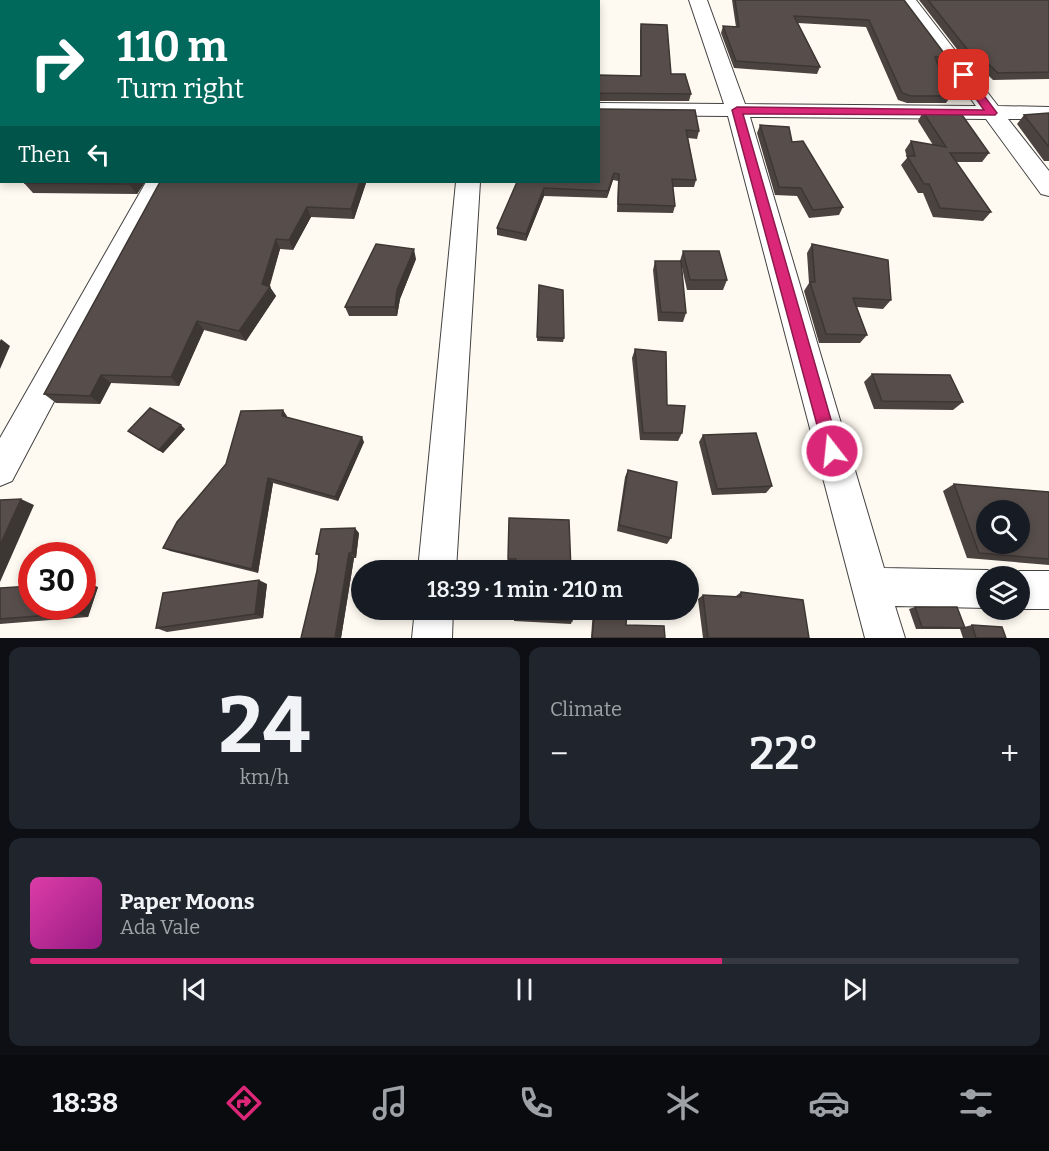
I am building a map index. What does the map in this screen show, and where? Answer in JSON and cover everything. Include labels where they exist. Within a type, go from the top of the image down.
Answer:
[{"type":"street","points":[[698,0],[737,110],[885,638]]},
{"type":"street","points":[[908,0],[1049,188]]},
{"type":"street","points":[[600,108],[1049,113]]},
{"type":"street","points":[[0,470],[157,183]]},
{"type":"street","points":[[438,560],[468,183]]},
{"type":"street","points":[[870,587],[976,589]]},
{"type":"street","points":[[1030,590],[1049,590]]},
{"type":"street","points":[[432,638],[433,620]]},
{"type":"building","points":[[735,0],[904,0],[947,57],[935,57],[951,96],[911,96],[902,93],[869,20],[794,16],[820,67],[736,61],[723,26],[739,27]]},
{"type":"building","points":[[928,0],[1049,0],[1049,72],[998,73],[984,60],[975,59]]},
{"type":"building","points":[[641,24],[667,25],[671,74],[685,74],[691,94],[600,93],[600,75],[641,76]]},
{"type":"building","points":[[600,109],[695,110],[699,131],[686,130],[696,180],[672,179],[675,206],[618,204],[619,174],[614,173],[608,191],[544,188],[526,234],[497,228],[517,183],[600,183]]},
{"type":"building","points":[[923,112],[960,112],[989,153],[950,153],[991,212],[940,208],[929,184],[924,184],[907,156],[915,156],[911,141],[946,147]]},
{"type":"building","points":[[1049,113],[1049,147],[1024,115]]},
{"type":"building","points":[[760,125],[789,127],[792,142],[803,141],[843,207],[813,210],[801,188],[779,187]]},
{"type":"building","points":[[24,183],[130,183],[129,184]]},
{"type":"building","points":[[159,183],[360,183],[351,209],[307,207],[289,240],[276,239],[262,284],[270,287],[239,331],[197,321],[171,377],[101,375],[90,396],[44,394]]},
{"type":"building","points":[[376,244],[414,249],[397,290],[395,307],[345,307]]},
{"type":"building","points":[[812,244],[888,260],[891,300],[853,298],[867,335],[826,334],[810,282],[815,282]]},
{"type":"building","points":[[683,251],[719,251],[727,280],[690,280]]},
{"type":"building","points":[[655,261],[681,261],[686,313],[661,312]]},
{"type":"building","points":[[539,285],[563,290],[564,338],[537,337]]},
{"type":"building","points":[[635,349],[666,352],[667,405],[685,406],[682,433],[643,433]]},
{"type":"building","points":[[872,374],[950,375],[963,402],[882,401]]},
{"type":"building","points":[[150,408],[181,425],[159,450],[128,431]]},
{"type":"building","points":[[283,410],[282,416],[362,437],[335,497],[268,478],[252,569],[163,548],[177,522],[226,464],[241,411]]},
{"type":"building","points":[[756,433],[772,486],[717,489],[703,435]]},
{"type":"building","points":[[628,470],[677,482],[671,538],[619,525]]},
{"type":"building","points":[[954,484],[1049,492],[1049,559],[991,554],[1030,554],[1030,500],[976,500],[976,545]]},
{"type":"building","points":[[21,499],[0,545],[0,500]]},
{"type":"building","points":[[509,518],[569,520],[571,560],[508,559]]},
{"type":"building","points":[[355,528],[335,638],[301,638],[317,571],[319,554],[316,554],[321,529]]},
{"type":"building","points":[[259,580],[255,614],[156,628],[163,593]]},
{"type":"building","points":[[18,587],[18,618],[0,619],[0,588]]},
{"type":"building","points":[[741,592],[803,600],[809,638],[708,638],[703,595],[741,597]]},
{"type":"building","points":[[915,607],[957,607],[965,628],[922,627]]},
{"type":"building","points":[[594,620],[626,620],[626,625],[664,626],[665,638],[592,638]]},
{"type":"building","points":[[972,625],[1002,627],[1006,638],[976,638]]},
{"type":"route","points":[[832,451],[737,110],[992,113],[964,75]]}]
